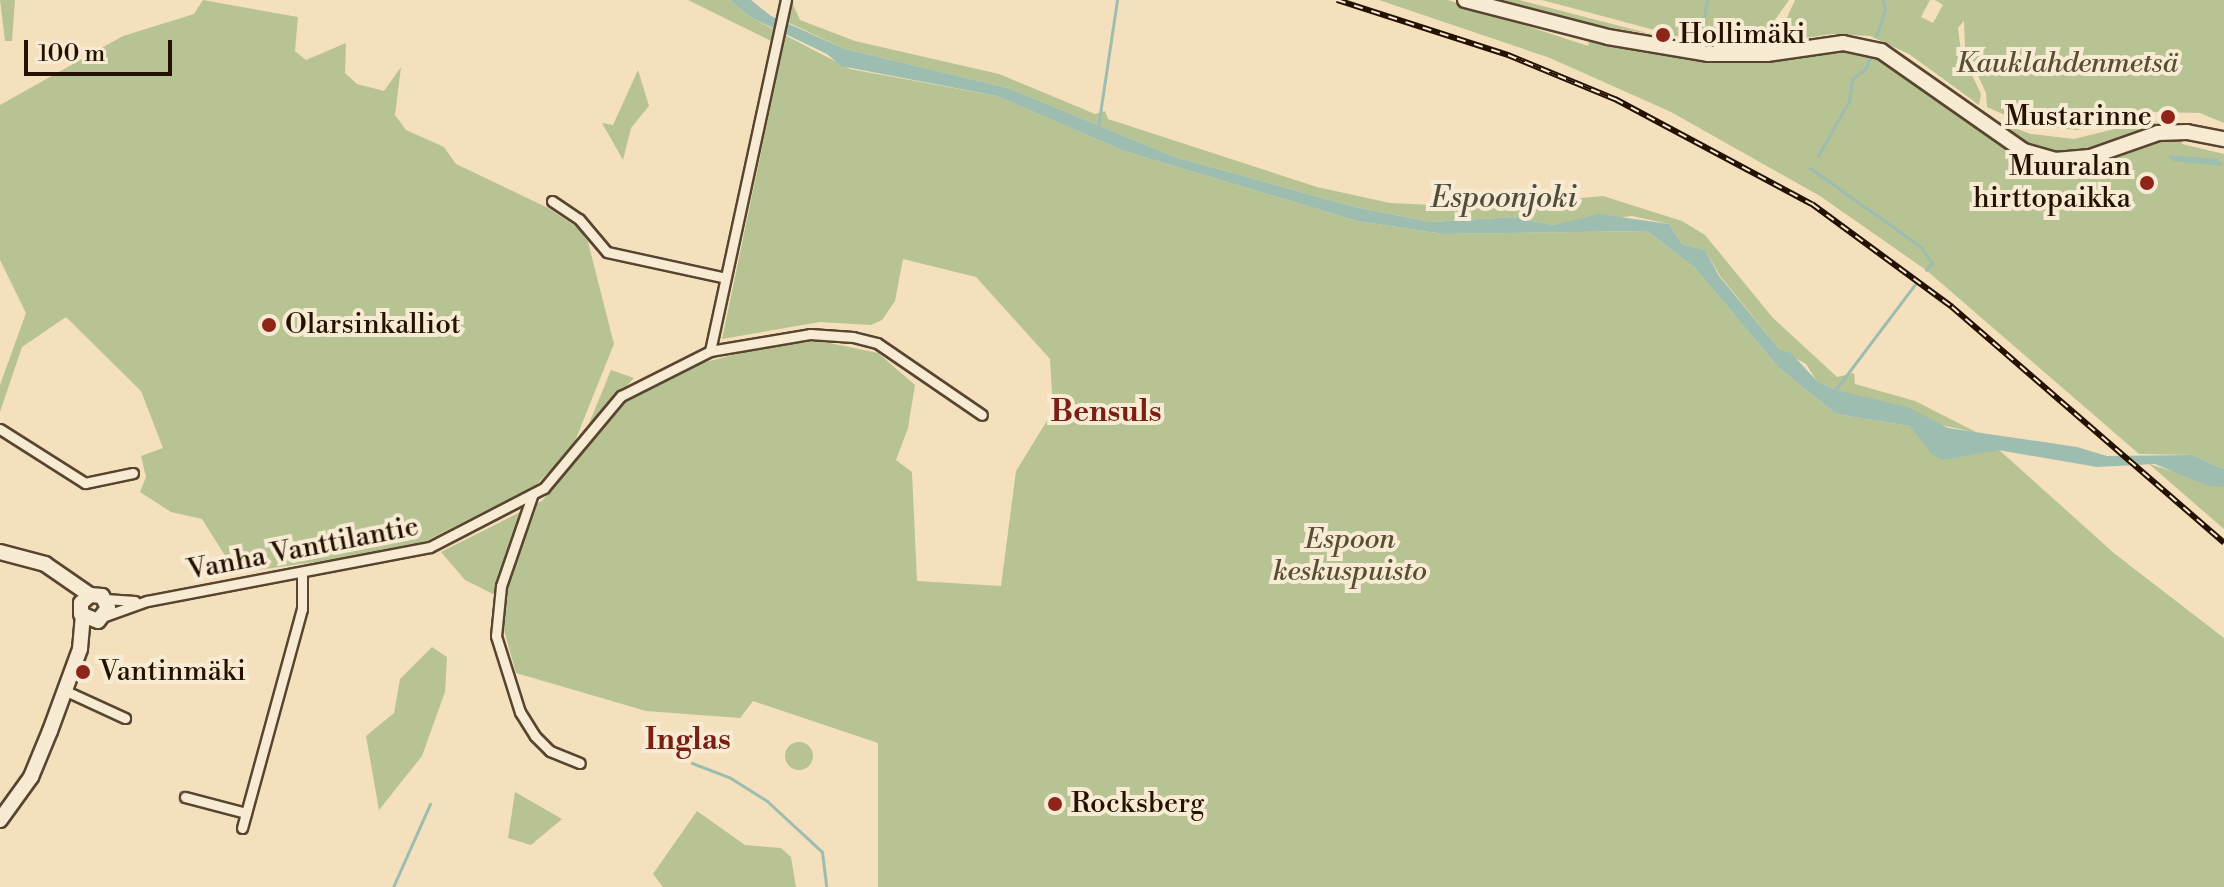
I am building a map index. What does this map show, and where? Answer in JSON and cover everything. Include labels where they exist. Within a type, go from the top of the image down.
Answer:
[{"type":"main road","points":[[1465,0],[1608,37],[1708,54],[1767,54],[1843,43],[1881,51],[2016,146],[2055,160],[2090,157],[2158,133],[2187,132],[2224,139]]},
{"type":"main road","points":[[0,552],[59,574],[93,608],[66,691],[31,777],[0,820]]},
{"type":"street","points":[[710,351],[722,277],[785,5]]},
{"type":"street","points":[[552,201],[579,219],[607,252],[722,277]]},
{"type":"street","name":"Vanha Vanttilantie","points":[[93,608],[302,573],[321,565],[430,547],[532,496],[621,396],[710,351],[810,334],[853,337],[877,343],[982,415]]},
{"type":"street","points":[[0,429],[85,483],[133,473]]},
{"type":"street","points":[[532,496],[501,586],[496,636],[520,712],[535,736],[550,751],[580,763]]},
{"type":"street","points":[[242,828],[302,609],[302,573]]},
{"type":"street","name":"Vanha Vanttilantie","points":[[93,608],[147,601]]},
{"type":"street","points":[[66,691],[125,718]]},
{"type":"street","points":[[185,797],[246,813]]},
{"type":"green space","points":[[0,0],[15,0],[12,41],[5,41]]},
{"type":"green space","points":[[203,0],[298,17],[295,51],[306,60],[346,43],[345,73],[357,84],[384,91],[401,67],[395,115],[406,130],[444,147],[456,164],[548,208],[578,228],[588,242],[614,344],[573,446],[536,485],[410,549],[236,573],[202,519],[171,512],[140,492],[146,477],[141,456],[163,448],[141,391],[66,317],[22,347],[0,412],[0,385],[26,313],[0,260],[0,105],[123,36],[194,14]]},
{"type":"green space","name":"Espoon keskuspuisto","points":[[688,0],[730,0],[750,17],[850,69],[997,96],[1124,151],[1357,221],[1443,234],[1647,231],[1695,268],[1780,369],[1836,414],[1910,426],[1945,460],[1998,449],[2115,554],[2224,638],[2224,887],[878,887],[878,743],[753,701],[740,718],[646,711],[516,673],[501,619],[503,599],[465,580],[441,552],[542,501],[627,401],[659,382],[698,364],[768,346],[820,341],[878,353],[915,385],[908,428],[896,460],[912,472],[917,581],[1001,586],[1016,471],[1053,411],[1050,359],[976,277],[903,259],[895,301],[882,320],[871,325],[820,322],[722,339],[783,47]]},
{"type":"green space","points":[[791,0],[800,20],[855,41],[999,74],[1095,114],[1105,111],[1108,119],[1317,187],[1390,203],[1435,205],[1445,211],[1603,196],[1682,221],[1705,235],[1773,318],[1837,377],[1854,373],[1855,384],[1915,401],[1978,433],[1932,423],[1916,412],[1841,393],[1816,380],[1806,364],[1780,350],[1720,276],[1705,250],[1682,244],[1669,224],[1632,216],[1554,225],[1513,217],[1431,222],[1355,207],[1175,157],[1008,88],[845,49],[785,21]]},
{"type":"green space","points":[[1379,0],[1448,0],[1588,46],[1589,42],[1618,42],[1659,51],[1834,49],[1871,54],[1895,65],[2038,167],[2068,171],[2157,137],[2182,137],[2182,144],[2224,154],[2224,469],[2192,455],[2139,454],[1926,270],[1820,196],[1671,112],[1550,58]]},
{"type":"green space","points":[[1485,0],[1519,0],[1651,34],[1550,18]]},
{"type":"green space","points":[[1542,0],[1789,0],[1768,30],[1722,31],[1725,36],[1763,38],[1762,43],[1742,46],[1707,44]]},
{"type":"green space","name":"Kauklahdenmetsä","points":[[1795,0],[1930,0],[1921,17],[1933,23],[1943,5],[1935,0],[2224,0],[2224,123],[2200,113],[2155,112],[2077,130],[2023,123],[1987,107],[1986,93],[1965,47],[1964,21],[1958,28],[1961,52],[1981,94],[1979,105],[1909,54],[1870,36],[1832,34],[1776,42]]},
{"type":"green space","points":[[638,70],[649,106],[631,128],[623,160],[602,123],[613,125]]},
{"type":"green space","points":[[1992,120],[2031,134],[2074,139],[2143,122],[2161,123],[2090,150],[2046,154]]},
{"type":"green space","points":[[611,370],[634,378],[588,426]]},
{"type":"green space","points":[[2149,464],[2224,487],[2224,529]]},
{"type":"green space","points":[[432,647],[447,657],[445,692],[422,756],[379,810],[366,736],[394,713],[400,679]]},
{"type":"green space","points":[[799,742],[809,746],[813,756],[809,766],[799,770],[789,766],[785,756],[789,746]]},
{"type":"green space","points":[[515,792],[562,819],[531,845],[508,838]]},
{"type":"green space","points":[[697,811],[745,845],[781,848],[791,857],[796,887],[663,887],[653,874]]},
{"type":"shaded area","points":[[730,0],[751,0],[771,16],[845,49],[1008,88],[1175,157],[1355,207],[1431,222],[1513,217],[1554,225],[1599,214],[1669,224],[1682,244],[1705,250],[1719,276],[1780,350],[1791,353],[1816,380],[1835,390],[1908,407],[1948,428],[2077,447],[2107,456],[2192,455],[2224,469],[2224,487],[2208,486],[2155,464],[2097,467],[1998,450],[1945,460],[1933,456],[1910,426],[1836,414],[1780,369],[1695,268],[1647,231],[1443,234],[1357,221],[1124,151],[997,96],[841,66],[827,54],[750,17]]},
{"type":"shaded area","points":[[2167,155],[2218,159],[2223,166],[2173,161]]},
{"type":"waterway","points":[[1098,127],[1117,0]]},
{"type":"waterway","points":[[1701,36],[1707,0]]},
{"type":"waterway","points":[[1876,36],[1885,10],[1883,0]]},
{"type":"waterway","points":[[1818,156],[1849,101],[1852,79],[1866,68],[1871,54]]},
{"type":"waterway","points":[[1810,168],[1921,247],[1932,263],[1926,270]]},
{"type":"waterway","points":[[1833,393],[1915,284]]},
{"type":"waterway","points":[[692,763],[729,777],[767,801],[822,852],[826,887]]},
{"type":"waterway","points":[[393,887],[430,804]]},
{"type":"railway","points":[[1337,0],[1508,55],[1615,99],[1812,204],[1952,307],[2224,543]]},
{"type":"place","name":"Hollimäki","points":[[1663,35]]},
{"type":"place","name":"Mustarinne","points":[[2168,117]]},
{"type":"place","name":"Muuralan hirttopaikka","points":[[2147,183]]},
{"type":"place","name":"Olarsinkalliot","points":[[269,325]]},
{"type":"place","name":"Vantinmäki","points":[[83,672]]},
{"type":"place","name":"Rocksberg","points":[[1055,804]]},
{"type":"district","name":"Bensuls","points":[[1106,412]]},
{"type":"district","name":"Inglas","points":[[688,740]]},
{"type":"water label","name":"Espoonjoki","points":[[1504,198]]}]
